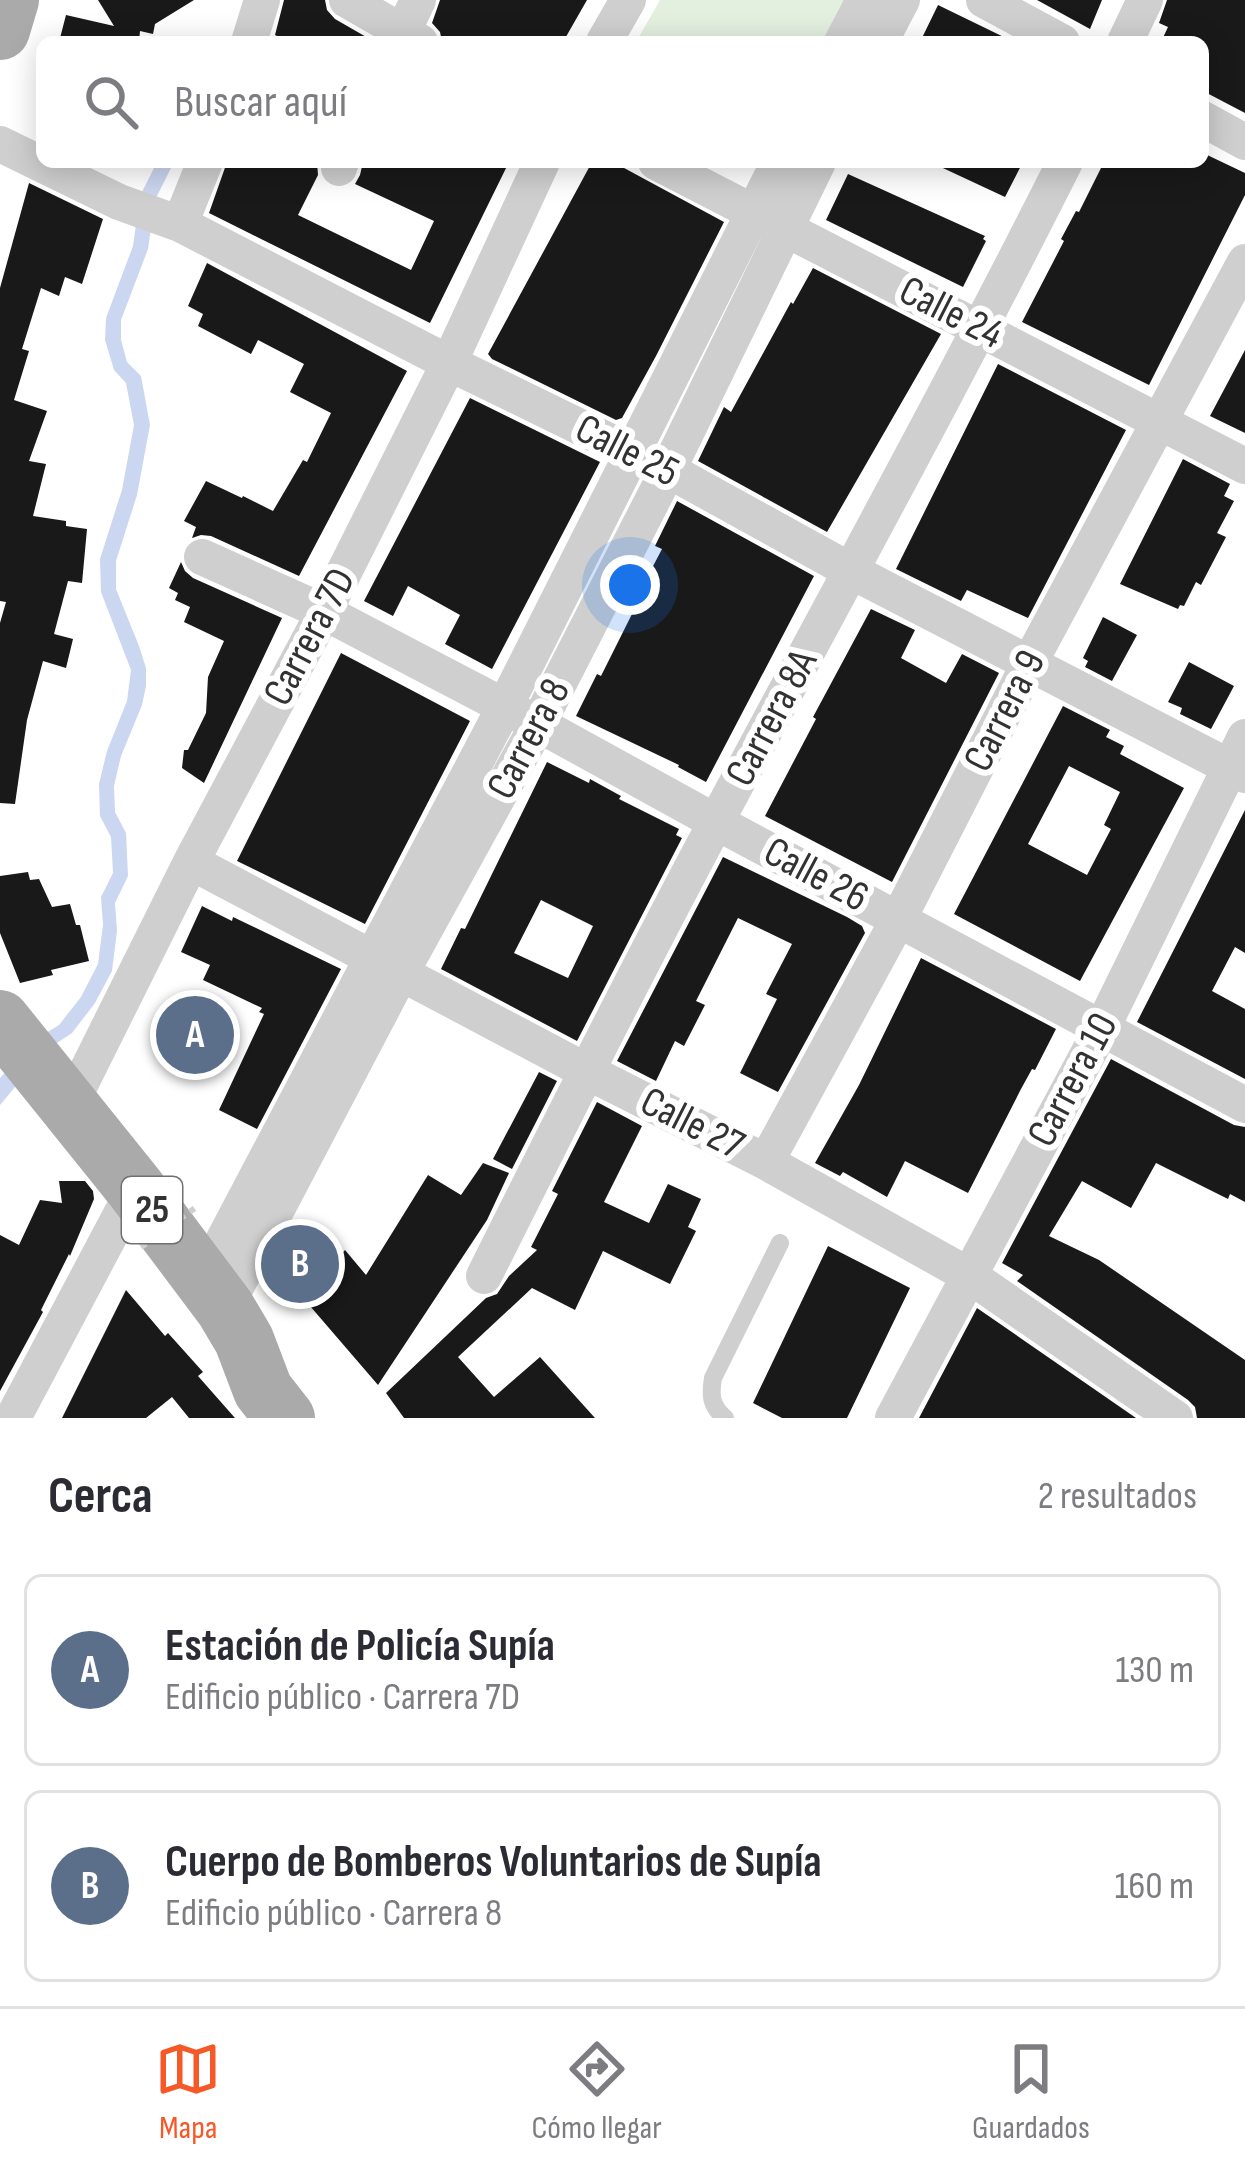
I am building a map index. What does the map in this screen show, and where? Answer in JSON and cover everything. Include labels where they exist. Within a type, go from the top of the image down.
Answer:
[{"type":"main road","points":[[0,30],[9,0]]},
{"type":"main road","name":"25","points":[[4,1024],[224,1309],[289,1371],[327,1418]]},
{"type":"main road","name":"25","points":[[224,1309],[263,1390],[285,1418]]},
{"type":"street","points":[[251,36],[262,0]]},
{"type":"street","points":[[347,0],[410,29]]},
{"type":"street","points":[[607,36],[628,0]]},
{"type":"street","points":[[845,36],[864,0]]},
{"type":"street","points":[[883,36],[902,0]]},
{"type":"street","points":[[984,0],[1051,36]]},
{"type":"street","points":[[1128,36],[1145,0]]},
{"type":"street","points":[[1209,122],[1245,142]]},
{"type":"street","name":"Calle 25","points":[[0,144],[36,162]]},
{"type":"street","name":"Calle 25","points":[[49,168],[173,222],[668,470],[1030,662],[1240,760]]},
{"type":"street","points":[[173,222],[202,168]]},
{"type":"street","name":"Carrera 7D","points":[[61,1096],[324,613],[449,363],[539,168]]},
{"type":"street","name":"Calle 24","points":[[668,168],[1245,466]]},
{"type":"street","name":"Carrera 8","points":[[387,965],[538,724],[668,470],[768,220],[778,168]]},
{"type":"street","name":"Carrera 8","points":[[224,1309],[505,706],[634,454],[768,220],[813,168]]},
{"type":"street","name":"Carrera 8A","points":[[484,1276],[586,1070],[1062,168]]},
{"type":"street","name":"Carrera 9","points":[[766,1162],[1245,262]]},
{"type":"street","name":"Calle 26","points":[[202,557],[505,706],[1245,1105]]},
{"type":"street","name":"Carrera 10","points":[[893,1418],[1240,760]]},
{"type":"street","name":"Calle 27","points":[[190,862],[766,1162],[970,1276],[1175,1418]]},
{"type":"street","points":[[13,1418],[135,1188]]},
{"type":"lane","points":[[725,1418],[710,1398],[713,1378],[780,1243]]},
{"type":"path","points":[[141,1246],[195,1208]]},
{"type":"green space","points":[[660,0],[851,0],[831,36],[639,36]]},
{"type":"water","points":[[154,168],[171,168],[155,200],[148,249],[121,320],[127,362],[141,376],[150,425],[137,495],[116,561],[116,589],[146,668],[142,705],[114,786],[115,812],[126,833],[128,876],[115,903],[112,971],[95,1003],[72,1033],[45,1051],[0,1105],[0,1078],[33,1041],[59,1025],[98,964],[101,897],[113,873],[111,837],[100,816],[99,784],[127,701],[131,670],[101,592],[100,559],[122,490],[134,425],[126,383],[114,370],[105,340],[106,318],[133,246],[140,196]]},
{"type":"building","points":[[98,0],[194,0],[155,24],[153,34],[61,36],[66,15],[114,26]]},
{"type":"building","points":[[284,0],[325,0],[335,19],[365,36],[277,36]]},
{"type":"building","points":[[440,0],[587,0],[566,36],[441,36],[432,23]]},
{"type":"building","points":[[1037,0],[1102,0],[1090,29]]},
{"type":"building","points":[[1167,0],[1245,0],[1245,113],[1209,94],[1209,36],[1164,36],[1168,27],[1159,23]]},
{"type":"building","points":[[938,5],[1002,36],[923,36]]},
{"type":"building","points":[[1209,156],[1245,173],[1245,195],[1149,385],[1022,322],[1101,168],[1209,168]]},
{"type":"building","points":[[225,168],[317,168],[298,215],[411,270],[434,221],[355,184],[362,168],[506,168],[430,323],[209,213]]},
{"type":"building","points":[[589,168],[624,168],[724,222],[622,418],[616,420],[488,354]]},
{"type":"building","points":[[943,168],[1020,168],[1005,197]]},
{"type":"building","points":[[848,174],[985,236],[963,287],[826,220]]},
{"type":"building","points":[[29,183],[103,219],[82,284],[65,277],[59,296],[41,288],[22,349],[29,351],[14,400],[47,411],[29,461],[46,464],[33,516],[87,529],[82,583],[68,581],[54,634],[73,639],[66,668],[43,661],[27,720],[15,804],[0,803],[0,623],[6,602],[0,601],[0,288]]},
{"type":"building","points":[[207,263],[407,371],[299,576],[211,536],[192,538],[196,527],[184,521],[206,481],[273,511],[303,460],[307,462],[331,413],[290,392],[304,364],[258,340],[251,354],[198,326],[203,314],[188,306]]},
{"type":"building","points":[[813,268],[941,334],[827,532],[698,461],[724,407],[731,412]]},
{"type":"building","points":[[1245,350],[1245,433],[1210,416]]},
{"type":"building","points":[[998,364],[1126,430],[1028,618],[967,590],[961,601],[896,569]]},
{"type":"building","points":[[470,398],[600,462],[492,669],[445,644],[460,615],[408,586],[393,616],[364,601]]},
{"type":"building","points":[[1183,459],[1230,484],[1224,496],[1234,501],[1217,533],[1226,537],[1201,585],[1196,582],[1178,609],[1120,584]]},
{"type":"building","points":[[677,501],[814,576],[706,782],[576,716],[643,592],[662,549],[655,546]]},
{"type":"building","points":[[181,562],[193,578],[282,618],[204,783],[182,768],[184,750],[206,713],[208,677],[224,641],[184,622],[190,607],[175,600],[178,593],[169,588]]},
{"type":"building","points":[[871,609],[915,630],[901,658],[946,683],[962,654],[999,673],[892,882],[765,816]]},
{"type":"building","points":[[1103,617],[1137,635],[1112,681],[1085,667],[1088,661],[1083,658]]},
{"type":"building","points":[[341,653],[470,721],[365,924],[237,861]]},
{"type":"building","points":[[1189,662],[1234,686],[1211,729],[1180,714],[1182,708],[1168,702]]},
{"type":"building","points":[[1063,706],[1110,730],[1106,737],[1124,746],[1120,754],[1184,788],[1080,981],[954,914]],"holes":[[[1069,766],[1120,792],[1104,825],[1111,829],[1087,875],[1028,844]]]},
{"type":"building","points":[[547,762],[589,783],[590,779],[679,829],[676,835],[682,838],[577,1041],[441,969],[461,928],[465,929]],"holes":[[[541,900],[593,926],[568,978],[514,953]]]},
{"type":"building","points":[[1245,810],[1245,953],[1235,947],[1212,991],[1245,1009],[1245,1079],[1137,1022]]},
{"type":"building","points":[[723,857],[847,917],[865,933],[778,1092],[740,1073],[777,999],[766,994],[792,944],[738,918],[696,1001],[705,1005],[684,1046],[675,1041],[656,1081],[617,1061]]},
{"type":"building","points":[[28,872],[30,880],[39,879],[52,907],[70,904],[89,961],[20,983],[0,933],[0,876]]},
{"type":"building","points":[[202,906],[341,969],[257,1129],[219,1110],[264,1014],[259,1012],[262,1008],[203,980],[210,965],[181,952]]},
{"type":"building","points":[[921,958],[1056,1029],[968,1193],[905,1161],[887,1197],[843,1172],[840,1176],[815,1163]]},
{"type":"building","points":[[1111,1059],[1245,1127],[1245,1202],[1230,1194],[1228,1199],[1156,1163],[1131,1208],[1082,1181],[1049,1236],[1099,1260],[1245,1360],[1245,1418],[1197,1418],[1188,1400],[1017,1281],[1023,1275],[1002,1263]]},
{"type":"building","points":[[539,1072],[557,1081],[512,1169],[493,1159]]},
{"type":"building","points":[[597,1102],[642,1126],[604,1202],[649,1223],[668,1184],[701,1199],[688,1227],[696,1231],[670,1284],[603,1251],[575,1310],[532,1288],[458,1357],[494,1397],[540,1357],[595,1418],[404,1418],[386,1393],[486,1298],[497,1294],[537,1250],[531,1247],[558,1194],[552,1191]]},
{"type":"building","points":[[483,1163],[509,1173],[487,1220],[378,1385],[304,1299],[345,1250],[366,1275],[428,1175],[461,1195]]},
{"type":"building","points":[[59,1181],[85,1181],[94,1199],[43,1312],[0,1391],[0,1235],[19,1245],[40,1200],[62,1203]]},
{"type":"building","points":[[828,1246],[910,1288],[847,1418],[782,1418],[753,1403]]},
{"type":"building","points":[[126,1290],[203,1372],[198,1376],[235,1418],[189,1418],[172,1397],[146,1418],[62,1418]]},
{"type":"building","points":[[977,1308],[1136,1418],[919,1418]]},
{"type":"place","name":"Estación de Policía Supía","points":[[195,1035]]},
{"type":"place","name":"Cuerpo de Bomberos Voluntarios de Supía","points":[[300,1264]]}]
